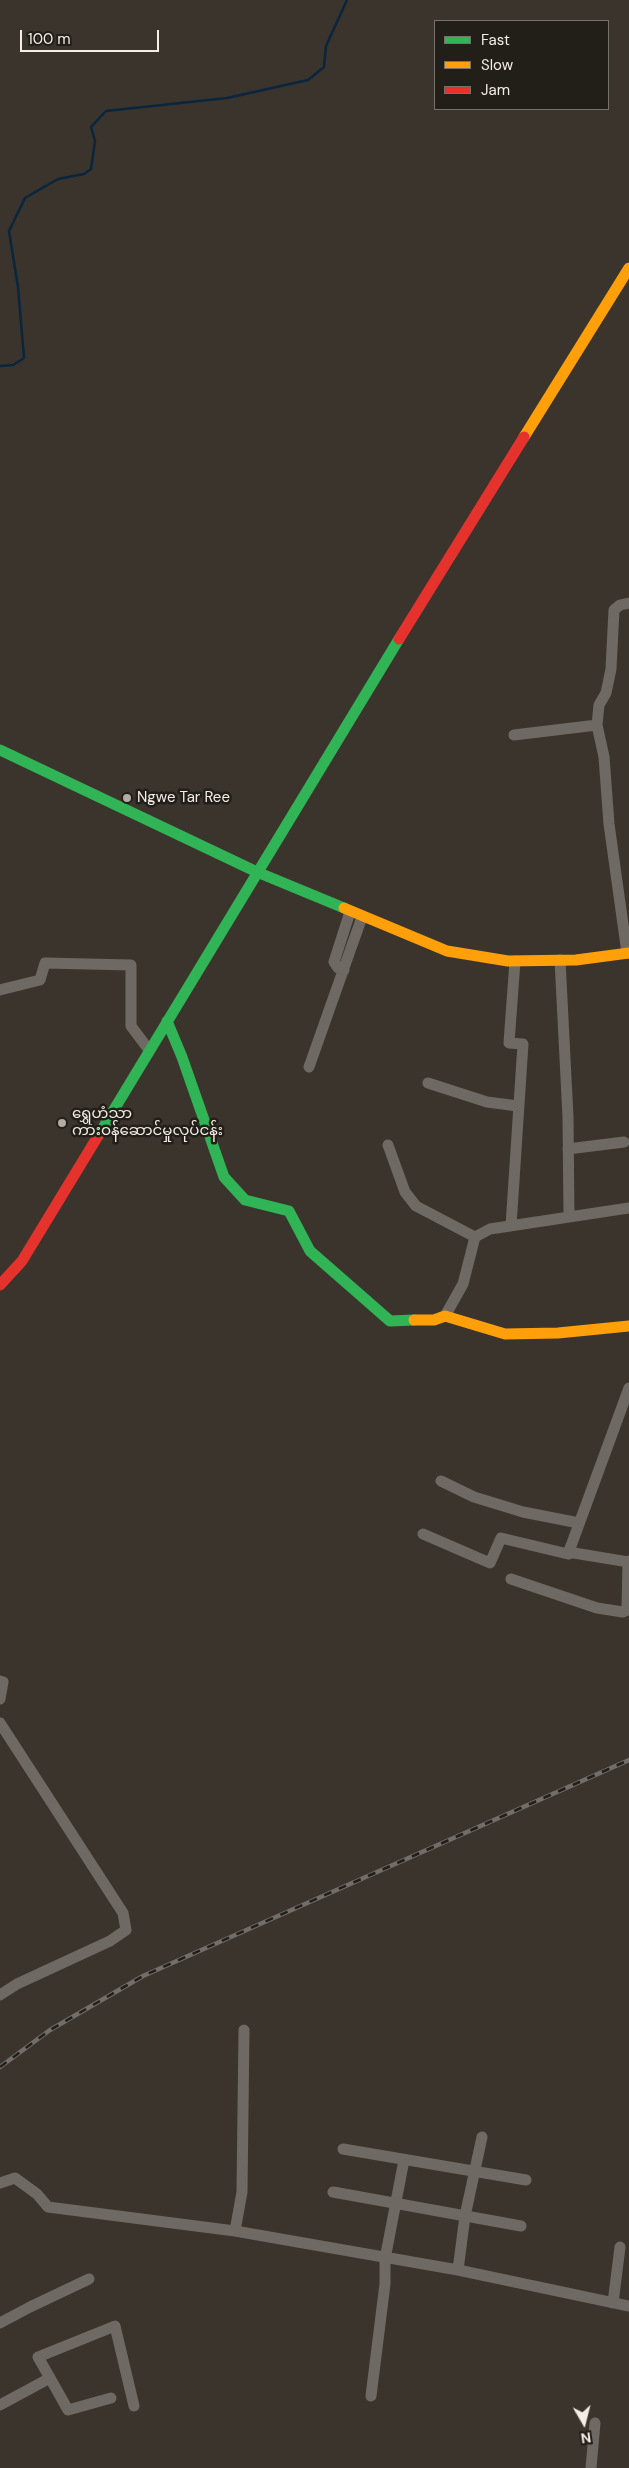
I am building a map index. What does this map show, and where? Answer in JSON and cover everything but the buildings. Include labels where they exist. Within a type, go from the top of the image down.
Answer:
[{"type":"street","points":[[0,1285],[22,1261],[257,872],[629,268]]},
{"type":"street","points":[[0,750],[257,872],[447,951],[515,961],[560,960],[628,953],[609,824],[604,757],[597,726],[599,705],[606,693],[611,669],[614,610],[620,605],[629,603]]},
{"type":"street","points":[[514,735],[597,726]]},
{"type":"street","points":[[344,970],[338,968],[334,962],[350,912]]},
{"type":"street","points":[[309,1067],[362,917]]},
{"type":"street","points":[[560,960],[569,1217]]},
{"type":"street","points":[[511,1226],[523,1044],[509,1043],[515,961]]},
{"type":"street","points":[[0,990],[40,980],[45,963],[131,965],[131,1026],[149,1050]]},
{"type":"street","points":[[167,1021],[182,1057],[224,1178],[245,1200],[289,1211],[310,1251],[390,1321],[434,1320],[445,1316],[505,1334],[558,1333],[629,1326]]},
{"type":"street","points":[[428,1083],[487,1102],[518,1106]]},
{"type":"street","points":[[568,1149],[624,1142]]},
{"type":"street","points":[[388,1145],[405,1192],[416,1206],[475,1237]]},
{"type":"street","points":[[445,1316],[464,1284],[475,1237],[490,1229],[629,1208]]},
{"type":"street","points":[[568,1552],[629,1388]]},
{"type":"street","points":[[441,1481],[474,1497],[523,1512],[579,1522]]},
{"type":"street","points":[[423,1534],[490,1563],[501,1538],[568,1552],[628,1561],[627,1610],[623,1612],[588,1605],[511,1580]]},
{"type":"street","points":[[0,1681],[3,1682],[0,1699]]},
{"type":"street","points":[[0,1722],[123,1913],[126,1930],[110,1941],[17,1984],[0,1995]]},
{"type":"street","points":[[235,2232],[242,2192],[244,2030]]},
{"type":"street","points":[[458,2270],[465,2216],[482,2137]]},
{"type":"street","points":[[343,2149],[526,2180]]},
{"type":"street","points":[[371,2396],[385,2284],[385,2259],[394,2203],[404,2160]]},
{"type":"street","points":[[0,2183],[15,2178],[37,2194],[48,2207],[235,2232],[458,2270],[629,2306]]},
{"type":"street","points":[[333,2192],[521,2226]]},
{"type":"street","points":[[613,2303],[620,2247]]},
{"type":"street","points":[[0,2323],[30,2306],[89,2279]]},
{"type":"street","points":[[111,2398],[68,2410],[38,2357],[115,2326],[134,2406]]},
{"type":"street","points":[[0,2405],[50,2378]]},
{"type":"street","points":[[591,2468],[595,2423]]},
{"type":"waterway","points":[[0,366],[13,365],[24,358],[18,287],[9,231],[25,198],[58,179],[84,174],[91,169],[95,141],[91,127],[106,111],[227,98],[308,80],[324,67],[326,46],[347,0]]},
{"type":"railway","points":[[0,2067],[50,2030],[143,1976],[629,1760]]},
{"type":"traffic: fast","points":[[98,1136],[399,639]]},
{"type":"traffic: fast","points":[[0,750],[257,872],[344,908]]},
{"type":"traffic: fast","points":[[167,1021],[182,1057],[224,1177],[245,1200],[289,1211],[310,1251],[390,1321],[414,1320]]},
{"type":"traffic: slow","points":[[524,437],[629,268]]},
{"type":"traffic: slow","points":[[344,908],[447,951],[508,961],[576,960],[629,953]]},
{"type":"traffic: slow","points":[[414,1320],[434,1320],[445,1316],[505,1334],[558,1333],[629,1326]]},
{"type":"traffic: jam","points":[[399,639],[524,437]]},
{"type":"traffic: jam","points":[[0,1285],[22,1261],[98,1136]]},
{"type":"place","name":"Ngwe Tar Ree","points":[[127,798]]},
{"type":"place","name":"ရွှေဟံသာ ကားဝန်ဆောင်မှုလုပ်ငန်း","points":[[62,1123]]}]
